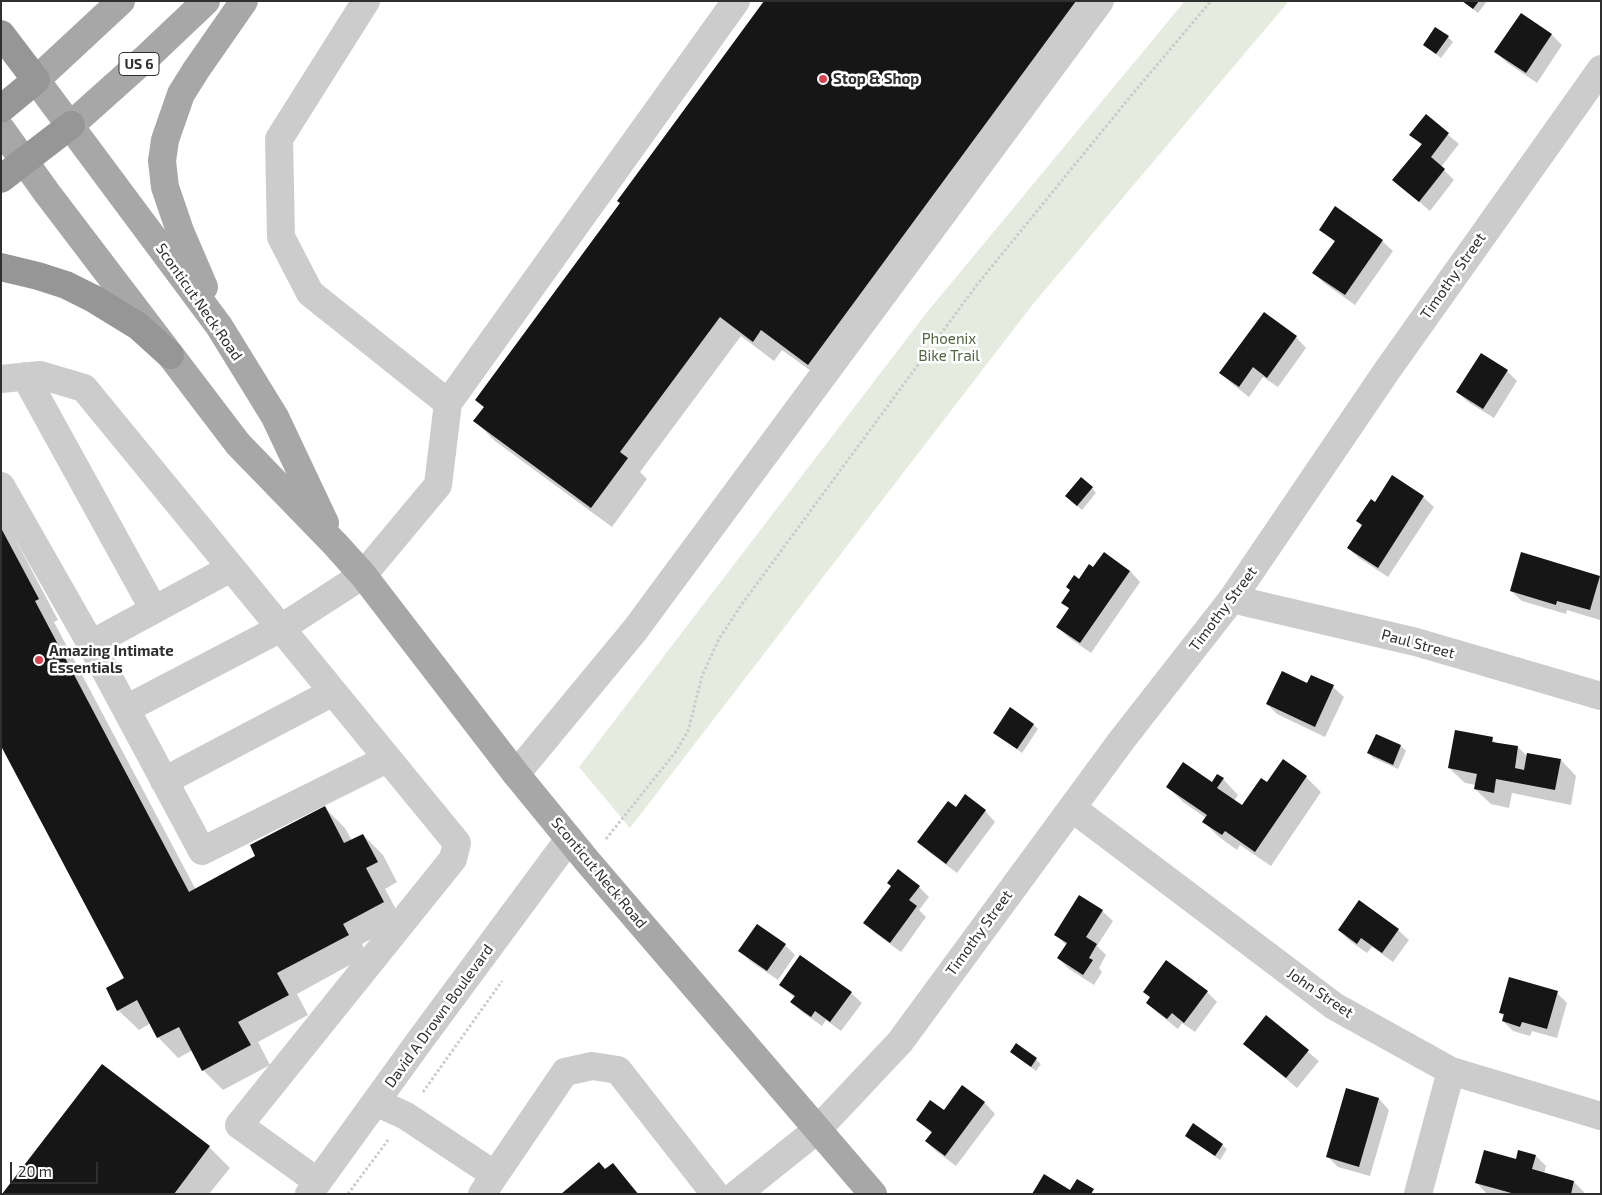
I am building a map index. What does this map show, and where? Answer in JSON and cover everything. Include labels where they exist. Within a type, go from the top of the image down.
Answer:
[{"type":"highway","points":[[1,34],[36,80],[1,109]]},
{"type":"highway","name":"US 6","points":[[1,179],[70,125]]},
{"type":"highway","points":[[1,267],[66,285],[94,299],[138,326],[170,355]]},
{"type":"main road","points":[[36,80],[121,1]]},
{"type":"main road","name":"US 6","points":[[70,125],[147,57],[206,1]]},
{"type":"main road","points":[[219,326],[172,208],[165,187],[162,161],[165,140],[181,94],[244,1]]},
{"type":"main road","name":"Sconticut Neck Road","points":[[36,80],[219,326],[274,416],[335,544]]},
{"type":"main road","name":"Sconticut Neck Road","points":[[1,129],[238,444],[363,575],[516,774],[588,862],[873,1194]]},
{"type":"street","points":[[366,1],[279,139],[281,237],[310,293],[448,403]]},
{"type":"street","points":[[126,709],[281,628],[363,575],[438,485],[448,403],[736,1]]},
{"type":"street","points":[[516,774],[635,630],[1100,1]]},
{"type":"street","name":"Timothy Street","points":[[737,1194],[818,1129],[900,1042],[1121,741],[1232,599],[1386,372],[1601,70]]},
{"type":"street","points":[[154,610],[13,377],[40,374],[84,388],[457,843],[453,860],[240,1125],[314,1188]]},
{"type":"street","points":[[1,486],[91,644],[202,851],[387,759]]},
{"type":"street","points":[[91,644],[231,568]]},
{"type":"street","name":"Paul Street","points":[[1232,599],[1416,642],[1601,696]]},
{"type":"street","points":[[164,781],[333,692]]},
{"type":"street","name":"John Street","points":[[1072,808],[1334,1006],[1451,1070],[1601,1116]]},
{"type":"street","name":"David A Drown Boulevard","points":[[314,1188],[570,839]]},
{"type":"street","points":[[376,1102],[406,1116],[488,1185],[565,1072],[592,1066],[618,1070],[715,1194]]},
{"type":"street","points":[[1418,1194],[1451,1070]]},
{"type":"path","points":[[742,604],[976,286],[1211,1]]},
{"type":"green space","name":"Phoenix Bike Trail","points":[[1185,1],[1289,1],[1033,304],[630,828],[579,767],[928,311]]},
{"type":"building","points":[[764,1],[1076,1],[808,365],[761,330],[753,342],[720,317],[620,452],[628,458],[591,508],[473,421],[484,407],[475,400],[620,203],[617,201]]},
{"type":"building","points":[[1462,1],[1479,1],[1473,9]]},
{"type":"building","points":[[1521,13],[1552,34],[1526,73],[1494,52]]},
{"type":"building","points":[[1435,27],[1449,36],[1436,54],[1423,45]]},
{"type":"building","points":[[1426,114],[1449,133],[1431,157],[1445,169],[1419,202],[1392,180],[1422,144],[1409,135]]},
{"type":"building","points":[[1335,206],[1383,240],[1345,295],[1312,273],[1335,241],[1319,230]]},
{"type":"building","points":[[1264,312],[1297,336],[1267,378],[1253,367],[1239,387],[1219,373]]},
{"type":"building","points":[[1481,353],[1508,370],[1483,409],[1456,392]]},
{"type":"building","points":[[1392,475],[1424,496],[1378,568],[1347,548],[1362,525],[1356,521],[1371,499],[1375,502]]},
{"type":"building","points":[[1081,477],[1093,487],[1077,506],[1065,496]]},
{"type":"building","points":[[1,528],[39,599],[35,601],[189,892],[255,856],[250,845],[325,806],[344,843],[363,834],[378,862],[366,868],[384,902],[343,924],[349,935],[277,973],[289,995],[238,1022],[251,1045],[202,1071],[179,1027],[157,1038],[137,1000],[117,1011],[106,988],[124,978],[1,746]]},
{"type":"building","points":[[1104,552],[1130,571],[1080,643],[1056,627],[1069,608],[1061,603],[1070,590],[1066,587],[1074,575],[1079,579],[1089,564],[1093,567]]},
{"type":"building","points":[[1521,552],[1600,576],[1590,610],[1557,601],[1556,605],[1510,591]]},
{"type":"building","points":[[1282,671],[1307,683],[1311,675],[1334,685],[1315,727],[1266,704]]},
{"type":"building","points":[[1010,707],[1034,724],[1017,749],[993,733]]},
{"type":"building","points":[[1455,730],[1493,737],[1492,742],[1518,746],[1515,768],[1524,770],[1527,753],[1561,759],[1555,790],[1496,779],[1494,793],[1474,789],[1477,774],[1448,768]]},
{"type":"building","points":[[1376,734],[1401,745],[1393,765],[1367,753]]},
{"type":"building","points":[[1283,759],[1307,776],[1255,852],[1225,831],[1222,835],[1202,822],[1207,815],[1166,787],[1183,762],[1212,782],[1217,774],[1224,778],[1217,788],[1242,805],[1261,778],[1267,782]]},
{"type":"building","points":[[965,794],[986,810],[946,864],[917,842],[948,801],[956,807]]},
{"type":"building","points":[[898,869],[920,886],[909,900],[917,906],[890,943],[863,923],[891,886],[887,883]]},
{"type":"building","points":[[1079,895],[1103,910],[1086,937],[1097,944],[1089,958],[1093,960],[1083,975],[1057,958],[1067,943],[1054,935]]},
{"type":"building","points":[[1359,900],[1399,929],[1382,953],[1361,938],[1357,944],[1338,930]]},
{"type":"building","points":[[757,924],[786,944],[767,971],[738,951]]},
{"type":"building","points":[[800,955],[852,992],[830,1022],[815,1011],[811,1017],[790,1002],[795,996],[779,985]]},
{"type":"building","points":[[1166,960],[1208,991],[1184,1023],[1172,1013],[1167,1019],[1146,1003],[1150,997],[1143,992]]},
{"type":"building","points":[[1509,977],[1558,991],[1547,1029],[1522,1022],[1520,1027],[1502,1021],[1504,1014],[1499,1013]]},
{"type":"building","points":[[1266,1015],[1309,1050],[1286,1078],[1243,1044]]},
{"type":"building","points":[[1016,1043],[1037,1058],[1031,1067],[1010,1052]]},
{"type":"building","points":[[102,1064],[210,1146],[174,1194],[2,1194]]},
{"type":"building","points":[[962,1085],[985,1102],[945,1156],[925,1141],[932,1132],[916,1120],[930,1100],[944,1110]]},
{"type":"building","points":[[1346,1088],[1379,1098],[1359,1167],[1326,1157]]},
{"type":"building","points":[[1193,1123],[1223,1144],[1215,1156],[1185,1136]]},
{"type":"building","points":[[1484,1150],[1516,1159],[1518,1150],[1536,1155],[1532,1169],[1574,1181],[1571,1194],[1515,1194],[1475,1183]]},
{"type":"building","points":[[599,1162],[605,1169],[613,1163],[638,1194],[561,1194]]},
{"type":"building","points":[[1044,1174],[1070,1190],[1077,1179],[1094,1189],[1091,1194],[1032,1194]]},
{"type":"place","name":"Stop & Shop","points":[[823,79]]},
{"type":"place","name":"Amazing Intimate Essentials","points":[[39,660]]}]
